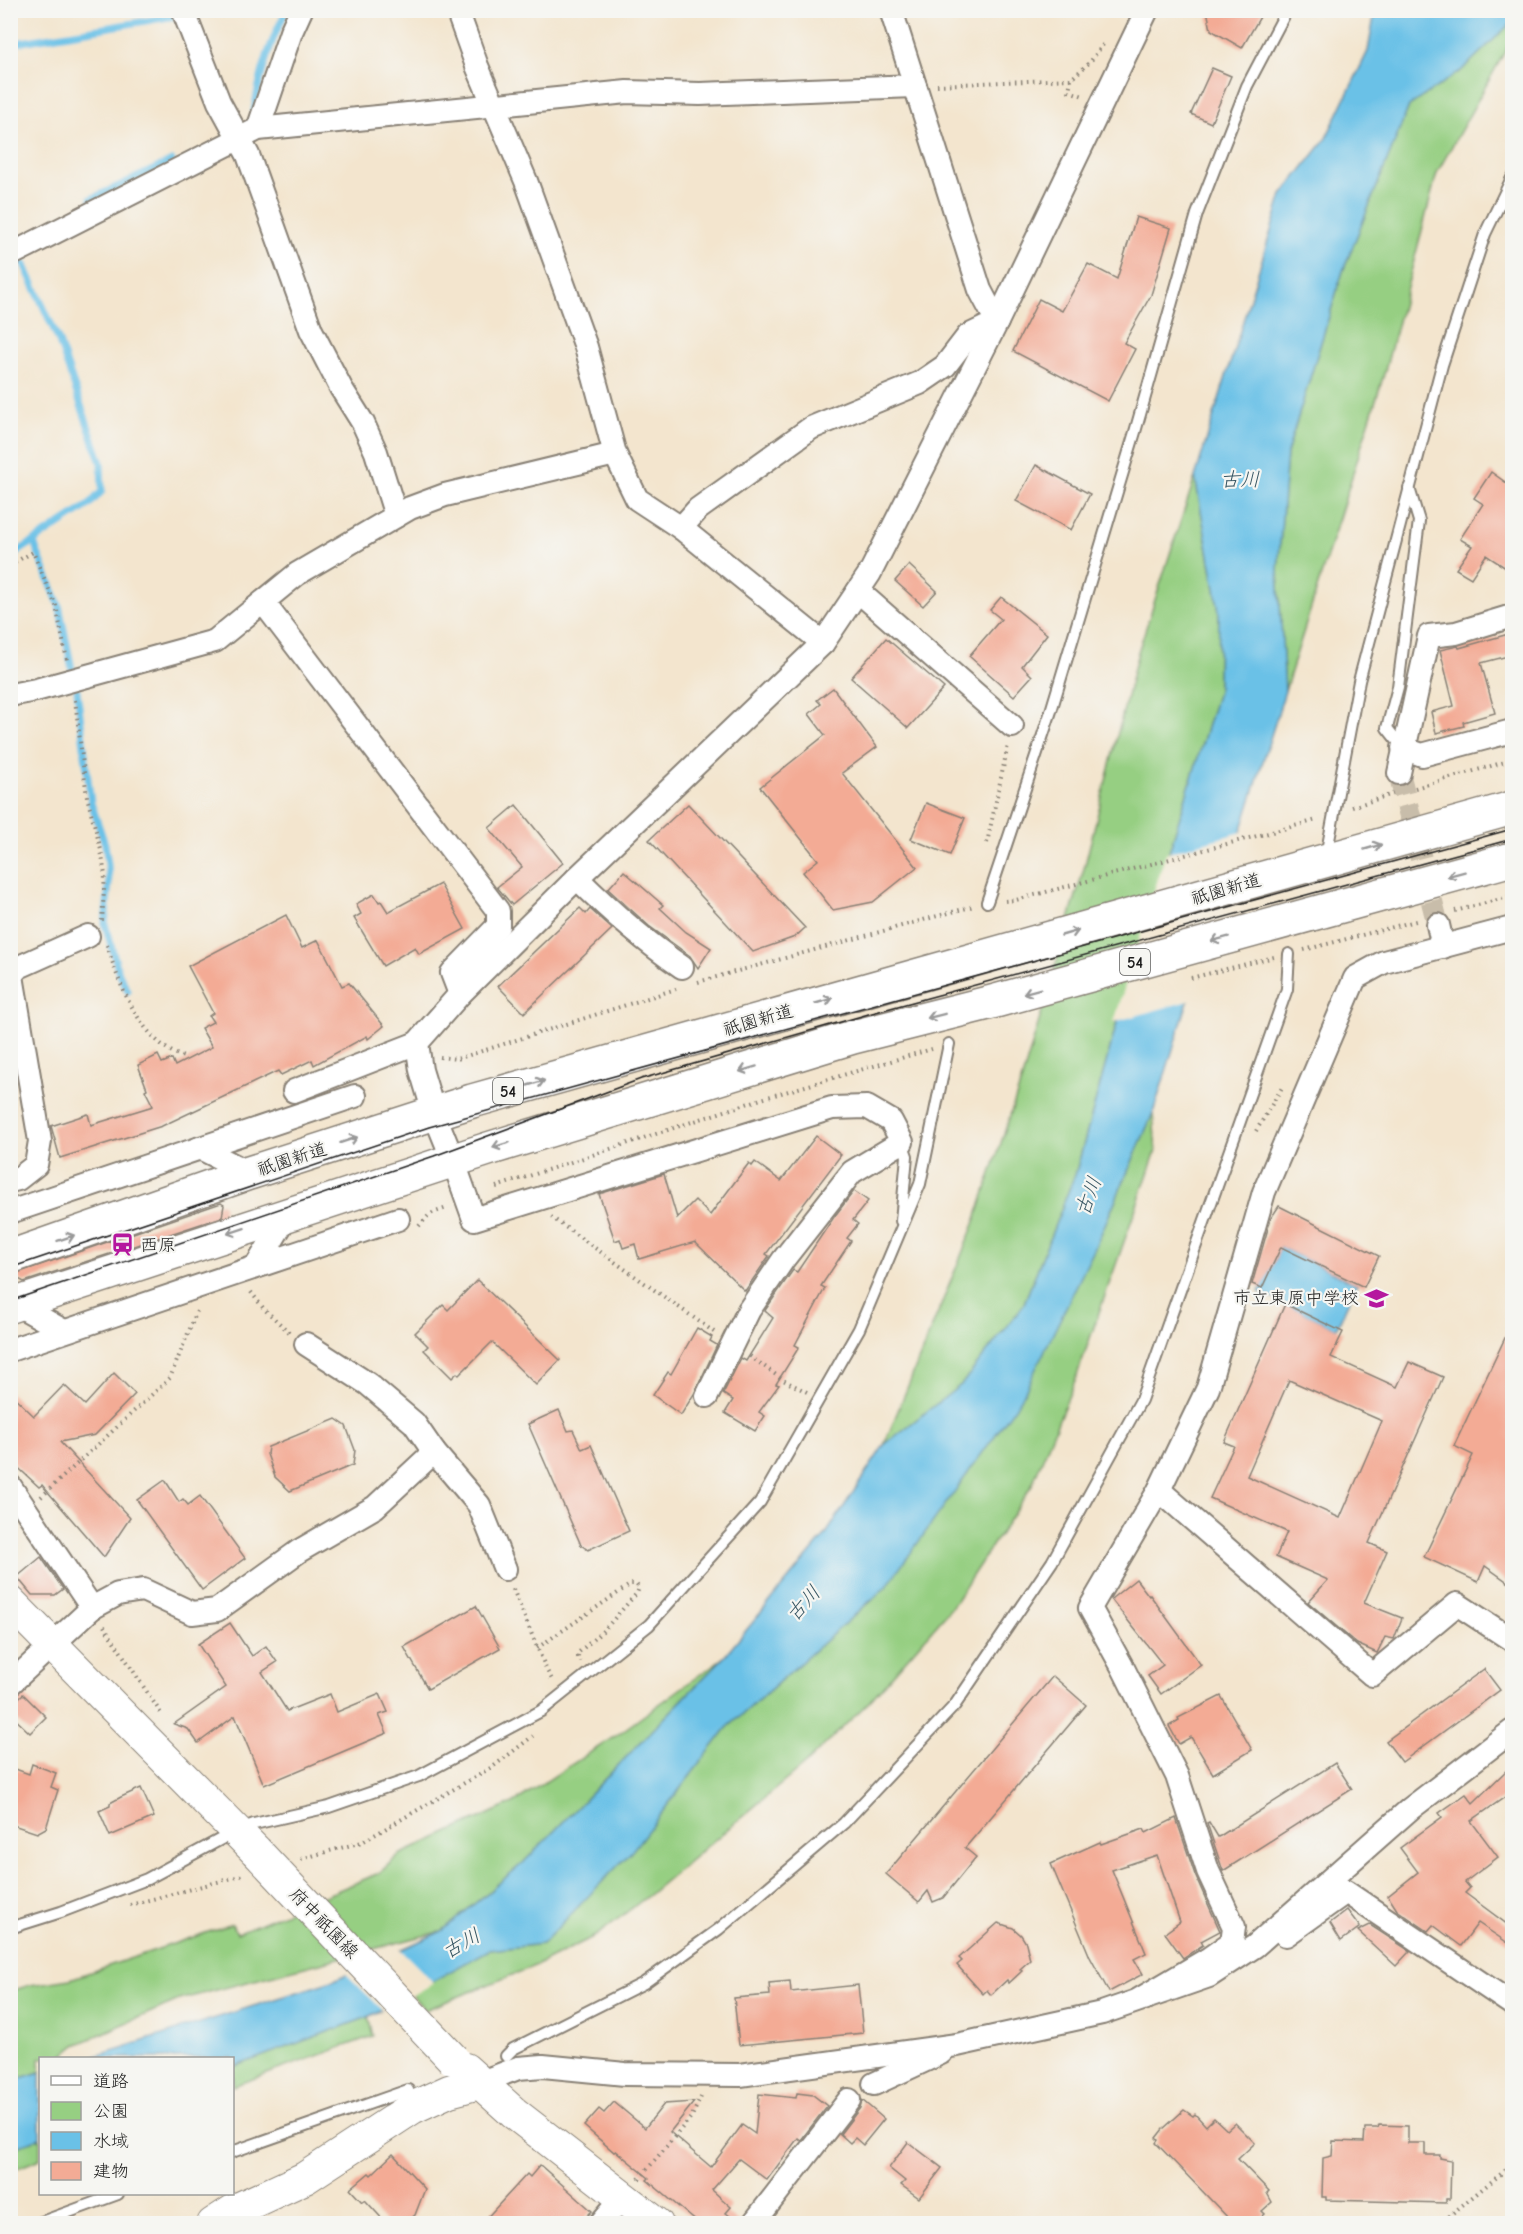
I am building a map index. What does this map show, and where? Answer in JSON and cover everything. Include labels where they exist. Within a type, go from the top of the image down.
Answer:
[{"type":"highway","name":"祇園新道","points":[[10,1257],[249,1173],[434,1113],[1512,808]]},
{"type":"highway","name":"54","points":[[13,1305],[453,1160],[853,1037],[992,1002],[1512,859]]},
{"type":"main road","name":"府中祇園線","points":[[10,1602],[247,1852],[479,2083],[622,2198],[657,2223]]},
{"type":"main road","points":[[213,2223],[233,2211],[305,2178],[411,2108],[449,2091],[479,2083]]},
{"type":"street","points":[[183,10],[219,102],[248,155],[311,330],[341,388],[363,423],[376,452],[396,516]]},
{"type":"street","points":[[258,129],[291,32],[301,10]]},
{"type":"street","points":[[458,10],[493,104],[526,181],[586,347],[615,454],[637,499],[681,528],[823,643]]},
{"type":"street","points":[[891,10],[980,290],[997,322]]},
{"type":"street","points":[[294,1091],[417,1043],[460,994],[577,878],[823,643],[870,573],[997,322],[1147,10]]},
{"type":"street","points":[[10,255],[258,129],[627,92],[700,94],[915,86]]},
{"type":"street","points":[[681,528],[698,509],[811,428],[920,382],[945,366],[969,336],[997,322]]},
{"type":"street","points":[[10,694],[72,681],[215,641],[297,574],[410,508],[445,495],[615,454]]},
{"type":"street","points":[[858,591],[1012,726]]},
{"type":"street","points":[[263,602],[498,911],[498,926],[452,973],[460,994]]},
{"type":"street","points":[[1405,784],[1404,748],[1429,636],[1456,633],[1512,616]]},
{"type":"street","points":[[1404,748],[1422,755],[1512,731]]},
{"type":"street","points":[[577,878],[619,919],[652,946],[685,980]]},
{"type":"street","points":[[1140,1999],[1208,1959],[1232,1942],[1234,1927],[1208,1871],[1177,1776],[1090,1608],[1160,1490],[1208,1388],[1264,1192],[1355,978],[1384,962],[1438,926],[1512,928]]},
{"type":"street","points":[[10,1182],[18,1179],[36,1165],[40,1141],[11,970],[99,936]]},
{"type":"street","points":[[417,1043],[421,1070],[434,1113],[474,1219],[832,1108],[867,1107],[891,1121],[902,1142],[852,1172],[783,1260],[749,1310],[707,1396]]},
{"type":"street","points":[[10,1212],[355,1096]]},
{"type":"street","points":[[200,1148],[249,1173]]},
{"type":"street","points":[[257,1265],[288,1214]]},
{"type":"street","points":[[10,1350],[398,1219]]},
{"type":"street","points":[[13,1305],[64,1332]]},
{"type":"street","points":[[306,1344],[368,1384],[414,1423],[434,1452],[479,1505],[505,1569]]},
{"type":"street","points":[[10,1684],[92,1608],[118,1594],[143,1590],[192,1613],[217,1610],[299,1551],[375,1507],[434,1452]]},
{"type":"street","points":[[10,1486],[92,1608]]},
{"type":"street","points":[[1160,1490],[1372,1675],[1457,1604],[1512,1640]]},
{"type":"street","points":[[479,2083],[518,2068],[543,2066],[625,2074],[740,2075],[957,2045],[1102,2013],[1209,1976],[1255,1946],[1410,1809],[1512,1731]]},
{"type":"street","points":[[1255,1946],[1288,1934],[1346,1892],[1512,2004]]},
{"type":"street","points":[[874,2084],[957,2045]]},
{"type":"street","points":[[753,2223],[849,2100]]},
{"type":"street","points":[[600,2223],[622,2198]]},
{"type":"lane","points":[[987,902],[1054,700],[1135,432],[1197,214],[1247,86],[1287,10]]},
{"type":"lane","points":[[1311,864],[1333,814],[1359,681],[1442,365],[1485,234],[1512,178]]},
{"type":"lane","points":[[1404,748],[1387,728],[1398,687],[1419,521],[1409,487]]},
{"type":"lane","points":[[506,2056],[513,2049],[644,1983],[719,1929],[844,1822],[955,1705],[1052,1562],[1141,1400],[1287,989],[1289,954]]},
{"type":"lane","points":[[10,1928],[61,1912],[147,1879],[247,1852],[254,1824],[329,1807],[419,1776],[540,1711],[649,1625],[760,1502],[859,1329],[920,1184],[949,1044]]},
{"type":"lane","points":[[900,1232],[907,1156],[902,1142]]},
{"type":"lane","points":[[234,2151],[408,2090]]},
{"type":"lane","points":[[36,2223],[113,2195]]},
{"type":"path","points":[[915,86],[1071,79],[1069,91]]},
{"type":"path","points":[[10,565],[33,552],[56,606],[72,681],[87,797],[105,875],[99,936],[135,1012],[153,1037],[173,1053],[184,1057]]},
{"type":"path","points":[[986,848],[1012,726]]},
{"type":"path","points":[[1333,814],[1405,784],[1512,760]]},
{"type":"path","points":[[1016,900],[1297,826]]},
{"type":"path","points":[[1289,954],[1438,926],[1512,896]]},
{"type":"path","points":[[436,1057],[457,1059],[685,980],[987,902]]},
{"type":"path","points":[[493,1189],[761,1099],[949,1044]]},
{"type":"path","points":[[532,1201],[558,1222],[783,1380],[805,1391]]},
{"type":"path","points":[[244,1285],[285,1330],[306,1344]]},
{"type":"path","points":[[27,1509],[170,1378],[197,1309]]},
{"type":"path","points":[[505,1569],[547,1671]]},
{"type":"path","points":[[537,1648],[631,1584],[636,1584],[639,1588],[637,1593],[599,1635],[579,1653],[578,1657],[586,1675]]},
{"type":"path","points":[[92,1608],[163,1717]]},
{"type":"path","points":[[294,1861],[362,1842],[494,1766],[540,1731]]},
{"type":"path","points":[[128,1906],[247,1852]]},
{"type":"path","points":[[622,2198],[692,2116],[708,2075]]},
{"type":"path","points":[[1439,2223],[1512,2165]]},
{"type":"green space","points":[[1512,22],[1512,39],[1437,173],[1385,371],[1285,691],[1278,570],[1287,453],[1343,271],[1409,106],[1462,70]]},
{"type":"green space","points":[[1195,477],[1219,611],[1218,692],[1117,1023],[1076,1172],[1023,1306],[962,1384],[884,1445],[976,1219],[1022,1079],[1085,865],[1138,652]]},
{"type":"green space","points":[[1153,1113],[1156,1151],[1076,1378],[1031,1487],[951,1608],[869,1702],[804,1765],[649,1895],[597,1935],[537,1965],[425,2010],[410,1993],[489,1950],[542,1944],[632,1850],[727,1728],[887,1586],[1094,1250]]},
{"type":"green space","points":[[724,1657],[523,1863],[442,1931],[179,2000],[76,2045],[61,2057],[39,2057],[39,2072],[11,2081],[11,1991],[30,1985],[70,1979],[232,1924],[237,1933],[379,1873],[399,1855],[513,1803],[617,1735]]},
{"type":"green space","points":[[368,2017],[373,2036],[234,2086],[234,2067]]},
{"type":"green space","points":[[39,2138],[39,2159],[11,2171],[11,2149]]},
{"type":"water","name":"古川","points":[[1375,11],[1512,11],[1512,22],[1462,70],[1409,106],[1343,271],[1287,453],[1278,570],[1285,691],[1153,1113],[1094,1250],[1021,1399],[887,1586],[727,1728],[632,1851],[542,1944],[489,1950],[368,2017],[234,2067],[234,2057],[93,2057],[332,1981],[442,1931],[523,1863],[724,1657],[826,1534],[884,1445],[962,1384],[1023,1306],[1076,1172],[1117,1023],[1218,692],[1219,611],[1195,477],[1282,195],[1325,140],[1368,51]]},
{"type":"water","points":[[1281,1247],[1357,1284],[1336,1329],[1259,1292]]},
{"type":"water","points":[[39,2072],[39,2138],[11,2149],[11,2081]]},
{"type":"pier","points":[[1245,831],[1192,1000],[1114,1022],[1166,853]]},
{"type":"pier","points":[[399,1948],[434,1983],[384,2012],[344,1972]]},
{"type":"building","points":[[1207,10],[1264,10],[1242,48],[1211,30]]},
{"type":"building","points":[[1212,68],[1231,76],[1211,123],[1191,114]]},
{"type":"building","points":[[1136,217],[1171,228],[1151,295],[1124,343],[1135,349],[1108,401],[1013,351],[1039,299],[1062,311],[1088,264],[1117,279]]},
{"type":"building","points":[[1036,465],[1090,494],[1071,530],[1016,501]]},
{"type":"building","points":[[1491,472],[1512,487],[1512,572],[1486,555],[1471,578],[1456,569],[1472,546],[1460,539],[1483,504],[1474,498]]},
{"type":"building","points":[[909,565],[937,591],[923,606],[895,581]]},
{"type":"building","points":[[1001,597],[1047,634],[1022,666],[1032,676],[1014,696],[969,656],[1001,619],[990,610]]},
{"type":"building","points":[[1512,633],[1512,655],[1481,663],[1495,713],[1463,722],[1464,726],[1436,733],[1431,712],[1454,706],[1440,650],[1458,646],[1459,648]]},
{"type":"building","points":[[886,638],[944,688],[908,728],[851,678]]},
{"type":"building","points":[[833,688],[877,747],[842,773],[917,867],[873,902],[833,910],[803,872],[818,860],[760,787],[825,735],[809,714],[821,704],[817,700]]},
{"type":"building","points":[[926,803],[965,818],[950,855],[911,839]]},
{"type":"building","points":[[688,804],[805,928],[795,937],[753,952],[649,840]]},
{"type":"building","points":[[516,805],[563,863],[512,905],[497,887],[522,867],[489,828]]},
{"type":"building","points":[[624,871],[663,905],[660,908],[686,932],[711,948],[698,968],[690,956],[649,926],[608,889]]},
{"type":"building","points":[[440,884],[465,929],[419,954],[415,947],[383,966],[354,918],[361,914],[356,904],[374,894],[388,912]]},
{"type":"building","points":[[580,908],[586,914],[590,909],[612,929],[524,1013],[498,986]]},
{"type":"building","points":[[286,915],[302,948],[318,940],[342,986],[349,983],[384,1026],[368,1039],[367,1036],[314,1065],[312,1060],[281,1075],[278,1071],[162,1126],[60,1158],[51,1126],[88,1114],[91,1125],[153,1106],[145,1090],[147,1089],[138,1065],[158,1055],[162,1063],[172,1059],[175,1066],[212,1047],[201,1028],[213,1022],[209,1016],[213,1013],[188,966]]},
{"type":"building","points":[[816,1136],[841,1155],[766,1254],[769,1256],[745,1291],[695,1242],[639,1259],[635,1244],[623,1248],[620,1239],[615,1241],[599,1194],[664,1174],[677,1218],[695,1200],[710,1215],[749,1163],[752,1166],[755,1162],[781,1181]]},
{"type":"building","points":[[854,1191],[868,1201],[853,1220],[858,1224],[847,1238],[851,1241],[821,1286],[825,1288],[795,1345],[799,1347],[776,1384],[779,1385],[759,1412],[765,1416],[755,1431],[725,1413],[733,1400],[723,1394],[741,1358],[746,1361],[773,1318],[765,1311],[766,1309],[793,1270],[797,1272]]},
{"type":"building","points":[[221,1203],[224,1205],[222,1217],[24,1282],[11,1275]]},
{"type":"building","points":[[1279,1206],[1379,1256],[1364,1287],[1281,1247],[1262,1288],[1252,1284],[1271,1218]]},
{"type":"building","points":[[477,1280],[560,1360],[536,1385],[492,1342],[459,1375],[457,1373],[452,1378],[424,1350],[428,1346],[415,1333],[443,1305],[448,1310]]},
{"type":"building","points":[[1285,1304],[1343,1332],[1331,1357],[1397,1387],[1409,1362],[1443,1377],[1369,1543],[1387,1551],[1364,1603],[1402,1618],[1394,1639],[1385,1637],[1377,1653],[1357,1644],[1308,1602],[1328,1580],[1276,1557],[1287,1532],[1210,1498],[1234,1446],[1224,1442]],"holes":[[[1289,1380],[1382,1421],[1340,1518],[1247,1476]]]},
{"type":"building","points":[[1512,1323],[1512,1585],[1485,1566],[1478,1582],[1424,1557],[1473,1455],[1454,1446]]},
{"type":"building","points":[[697,1328],[712,1337],[710,1341],[717,1345],[694,1394],[681,1415],[653,1395],[668,1372],[671,1374]]},
{"type":"building","points":[[114,1373],[135,1394],[95,1435],[60,1442],[130,1518],[104,1557],[42,1485],[39,1487],[10,1460],[10,1393],[34,1416],[64,1385],[85,1405]]},
{"type":"building","points":[[559,1410],[568,1431],[573,1430],[582,1449],[591,1445],[629,1531],[588,1550],[581,1545],[528,1424]]},
{"type":"building","points":[[336,1419],[346,1426],[355,1450],[353,1465],[290,1491],[275,1477],[267,1454],[268,1447]]},
{"type":"building","points":[[165,1480],[179,1502],[183,1499],[188,1505],[200,1496],[245,1558],[202,1590],[137,1500]]},
{"type":"building","points":[[41,1557],[63,1589],[55,1595],[32,1595],[17,1577]]},
{"type":"building","points":[[1136,1579],[1201,1665],[1161,1694],[1148,1676],[1163,1665],[1111,1599]]},
{"type":"building","points":[[476,1606],[500,1648],[428,1689],[404,1647]]},
{"type":"building","points":[[230,1623],[252,1656],[266,1646],[277,1662],[262,1672],[287,1711],[330,1694],[337,1712],[380,1694],[388,1712],[379,1715],[387,1733],[264,1785],[235,1716],[198,1743],[188,1729],[174,1724],[226,1687],[198,1644]]},
{"type":"building","points":[[1484,1669],[1500,1690],[1402,1762],[1386,1741]]},
{"type":"building","points":[[1053,1676],[1086,1705],[965,1848],[976,1857],[943,1898],[933,1902],[928,1891],[919,1902],[886,1874]]},
{"type":"building","points":[[23,1694],[46,1717],[30,1733],[10,1714],[10,1706]]},
{"type":"building","points":[[1221,1696],[1252,1750],[1213,1774],[1191,1737],[1179,1744],[1169,1726],[1179,1720],[1178,1718]]},
{"type":"building","points":[[1335,1763],[1352,1789],[1223,1871],[1207,1823],[1209,1822],[1218,1837]]},
{"type":"building","points":[[32,1764],[56,1773],[51,1787],[58,1790],[46,1828],[37,1833],[10,1824],[10,1767],[29,1774]]},
{"type":"building","points":[[1512,1765],[1512,1792],[1471,1821],[1498,1857],[1465,1882],[1470,1888],[1465,1893],[1512,1928],[1512,1937],[1508,1943],[1478,1923],[1461,1946],[1433,1925],[1428,1931],[1397,1910],[1388,1896],[1418,1872],[1400,1848],[1442,1817],[1439,1813],[1466,1794],[1473,1803]]},
{"type":"building","points":[[141,1788],[154,1817],[110,1836],[99,1811]]},
{"type":"building","points":[[1176,1818],[1195,1875],[1220,1931],[1201,1941],[1203,1945],[1183,1958],[1165,1933],[1180,1922],[1157,1855],[1112,1870],[1146,1953],[1134,1959],[1143,1974],[1109,1992],[1090,1957],[1051,1864],[1100,1842],[1101,1844],[1144,1829],[1146,1833]]},
{"type":"building","points":[[1347,1910],[1360,1927],[1341,1941],[1330,1923]]},
{"type":"building","points":[[998,1923],[1013,1928],[1021,1935],[1026,1943],[1030,1960],[1009,1983],[1007,1980],[991,1995],[987,1990],[983,1994],[957,1965],[962,1961],[959,1958]]},
{"type":"building","points":[[1370,1925],[1410,1951],[1396,1966],[1358,1931]]},
{"type":"building","points":[[790,1981],[791,1992],[858,1985],[863,2033],[739,2045],[734,1998],[770,1995],[769,1983]]},
{"type":"building","points":[[797,2093],[813,2095],[827,2106],[801,2140],[798,2138],[767,2180],[739,2159],[712,2190],[731,2207],[726,2213],[739,2223],[698,2223],[647,2180],[649,2178],[584,2126],[599,2109],[604,2113],[614,2102],[645,2128],[664,2104],[694,2102],[670,2132],[711,2167],[742,2125],[755,2134],[759,2094],[796,2098]]},
{"type":"building","points":[[862,2100],[884,2119],[863,2145],[855,2138],[850,2143],[840,2134],[860,2108]]},
{"type":"building","points":[[1184,2110],[1193,2116],[1195,2114],[1206,2126],[1214,2118],[1227,2130],[1235,2123],[1255,2143],[1238,2159],[1269,2191],[1267,2193],[1272,2202],[1262,2211],[1265,2214],[1255,2223],[1233,2223],[1156,2143],[1158,2140],[1156,2138],[1163,2129]]},
{"type":"building","points":[[1379,2125],[1408,2126],[1408,2143],[1425,2143],[1425,2155],[1440,2155],[1440,2158],[1451,2160],[1450,2199],[1446,2199],[1446,2203],[1326,2200],[1326,2197],[1322,2197],[1323,2158],[1332,2156],[1333,2141],[1364,2142],[1365,2128],[1378,2128]]},
{"type":"building","points":[[908,2142],[942,2168],[919,2198],[901,2185],[905,2181],[889,2168]]},
{"type":"building","points":[[393,2154],[425,2189],[415,2215],[405,2223],[386,2223],[365,2200],[362,2202],[350,2189],[369,2173],[371,2175]]},
{"type":"building","points":[[540,2165],[592,2211],[580,2223],[482,2223],[527,2174],[530,2177]]},
{"type":"waterway","points":[[190,13],[202,10]]},
{"type":"waterway","points":[[254,110],[266,59],[287,10]]},
{"type":"waterway","points":[[10,44],[175,16]]},
{"type":"waterway","points":[[91,199],[172,161]]},
{"type":"waterway","points":[[10,557],[89,505],[102,491],[101,463],[58,339],[24,264]]},
{"type":"waterway","points":[[34,543],[59,605],[73,674]]},
{"type":"waterway","points":[[77,690],[91,803],[105,844],[108,864],[109,884],[105,924],[119,973],[128,991]]},
{"type":"tunnel","points":[[1399,773],[1438,925]]},
{"type":"tram line","points":[[10,1268],[429,1127],[1512,829]]},
{"type":"tram line","points":[[10,1301],[434,1156],[641,1079],[872,1013],[1512,839]]},
{"type":"place","name":"西原","points":[[122,1245]]},
{"type":"place","name":"市立東原中学校","points":[[1377,1298]]}]
